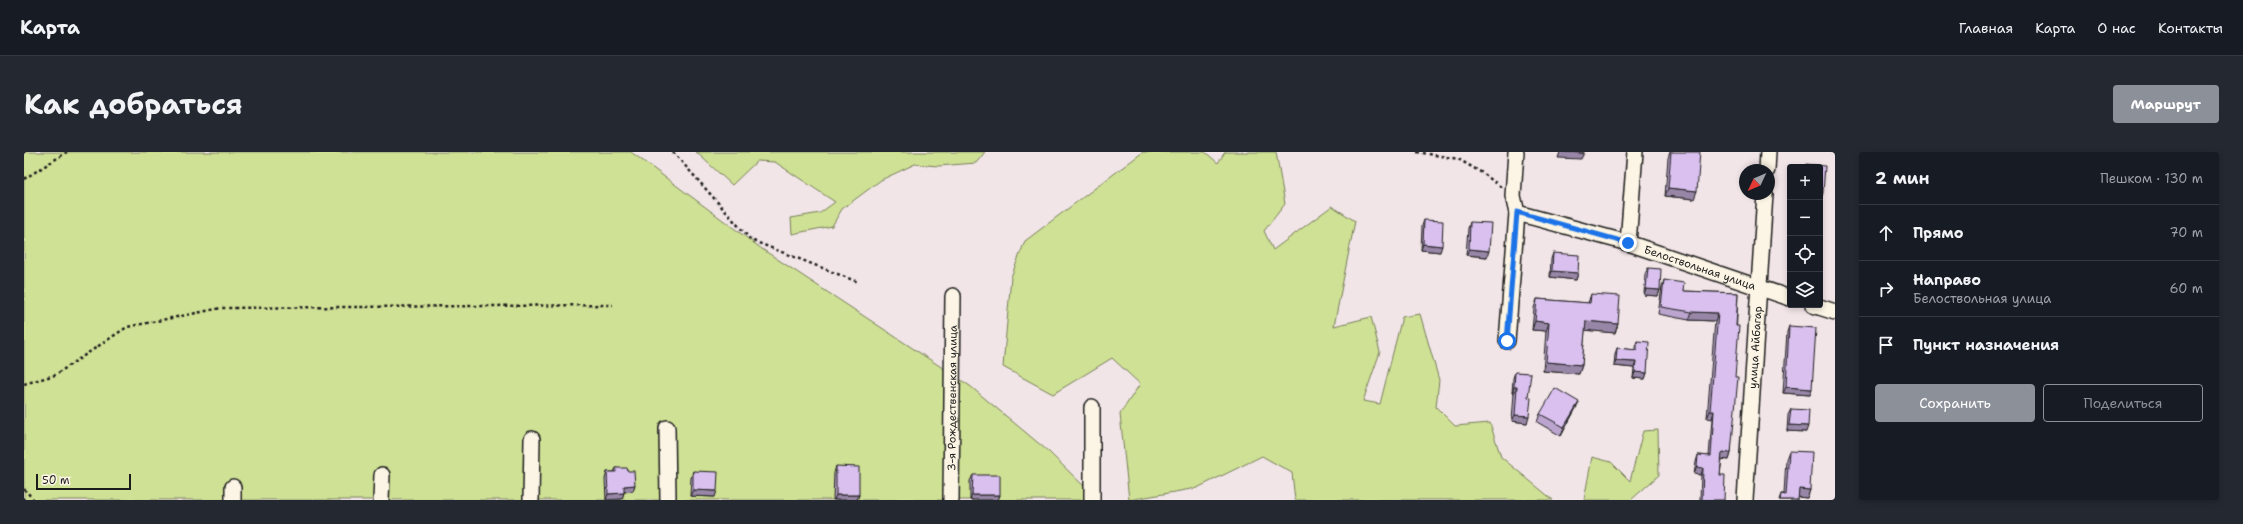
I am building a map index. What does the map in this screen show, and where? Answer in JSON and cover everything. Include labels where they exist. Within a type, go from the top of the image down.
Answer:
[{"type":"street","points":[[1507,341],[1517,212],[1513,196],[1516,152]]},
{"type":"street","points":[[1628,243],[1636,152]]},
{"type":"street","points":[[1767,164],[1768,152]]},
{"type":"street","name":"улица Айбагар","points":[[1745,500],[1765,200]]},
{"type":"street","name":"Белоствольная улица","points":[[1517,212],[1628,243],[1787,297]]},
{"type":"street","name":"3-я Рождественская улица","points":[[951,500],[953,296]]},
{"type":"street","points":[[1822,308],[1835,312]]},
{"type":"street","points":[[1092,407],[1092,500]]},
{"type":"street","points":[[667,428],[668,500]]},
{"type":"street","points":[[531,500],[532,439]]},
{"type":"street","points":[[381,500],[382,475]]},
{"type":"path","points":[[24,179],[68,152]]},
{"type":"path","points":[[673,152],[751,240],[858,282]]},
{"type":"path","points":[[1417,152],[1458,159],[1484,174],[1513,196]]},
{"type":"path","points":[[24,384],[55,375],[127,327],[221,308],[613,305]]},
{"type":"path","points":[[24,489],[34,500]]},
{"type":"green space","points":[[24,152],[631,152],[762,249],[970,386],[1049,452],[1098,500],[24,500]]},
{"type":"green space","points":[[696,152],[985,152],[976,163],[938,166],[915,164],[881,180],[842,209],[832,226],[792,234],[791,218],[820,213],[835,202],[775,162],[757,161],[732,185]]},
{"type":"green space","points":[[1143,152],[1205,152],[1218,163],[1225,152],[1276,152],[1285,204],[1264,231],[1273,250],[1332,206],[1355,221],[1334,326],[1371,317],[1380,352],[1363,401],[1380,404],[1402,317],[1420,314],[1439,380],[1436,407],[1455,426],[1490,423],[1501,457],[1553,500],[1295,500],[1292,473],[1262,456],[1197,488],[1129,500],[1120,414],[1140,384],[1112,358],[1053,394],[1003,367],[1011,277],[1025,241]]},
{"type":"green space","points":[[1658,430],[1659,475],[1631,500],[1584,500],[1592,457],[1611,462],[1630,481],[1643,431]]},
{"type":"building","points":[[1671,152],[1700,152],[1697,191],[1668,188]]},
{"type":"building","points":[[1823,166],[1825,166],[1823,193]]},
{"type":"building","points":[[1424,220],[1443,221],[1442,246],[1423,244]]},
{"type":"building","points":[[1470,222],[1491,223],[1489,251],[1469,249]]},
{"type":"building","points":[[1553,253],[1579,255],[1578,273],[1552,271]]},
{"type":"building","points":[[1648,268],[1661,269],[1660,290],[1646,289]]},
{"type":"building","points":[[1664,280],[1684,283],[1683,291],[1738,293],[1736,326],[1739,326],[1735,377],[1738,377],[1731,453],[1722,452],[1720,475],[1725,475],[1724,500],[1702,500],[1703,468],[1697,467],[1698,455],[1711,456],[1714,411],[1710,411],[1718,313],[1692,312],[1661,307]]},
{"type":"building","points":[[1591,294],[1620,296],[1618,324],[1586,321],[1582,365],[1546,362],[1549,323],[1535,321],[1537,299],[1590,303]]},
{"type":"building","points":[[1789,326],[1816,328],[1812,389],[1786,387]]},
{"type":"building","points":[[1637,341],[1649,342],[1647,373],[1635,372],[1636,362],[1616,361],[1617,348],[1637,350]]},
{"type":"building","points":[[1515,372],[1531,373],[1528,397],[1531,398],[1529,416],[1515,415],[1517,387],[1514,387]]},
{"type":"building","points":[[1555,388],[1579,402],[1564,427],[1540,414]]},
{"type":"building","points":[[1791,409],[1809,410],[1808,426],[1789,425]]},
{"type":"building","points":[[1789,451],[1812,452],[1810,490],[1799,489],[1798,500],[1780,500],[1781,494],[1786,495]]},
{"type":"building","points":[[836,466],[859,467],[859,495],[836,495]]},
{"type":"building","points":[[616,468],[627,468],[628,471],[634,471],[635,485],[624,486],[624,493],[608,494],[607,472],[616,472]]},
{"type":"building","points":[[693,471],[718,472],[717,491],[693,490]]},
{"type":"building","points":[[973,475],[1000,475],[1000,495],[972,495]]},
{"type":"route","points":[[1507,341],[1517,212],[1628,243]]}]
